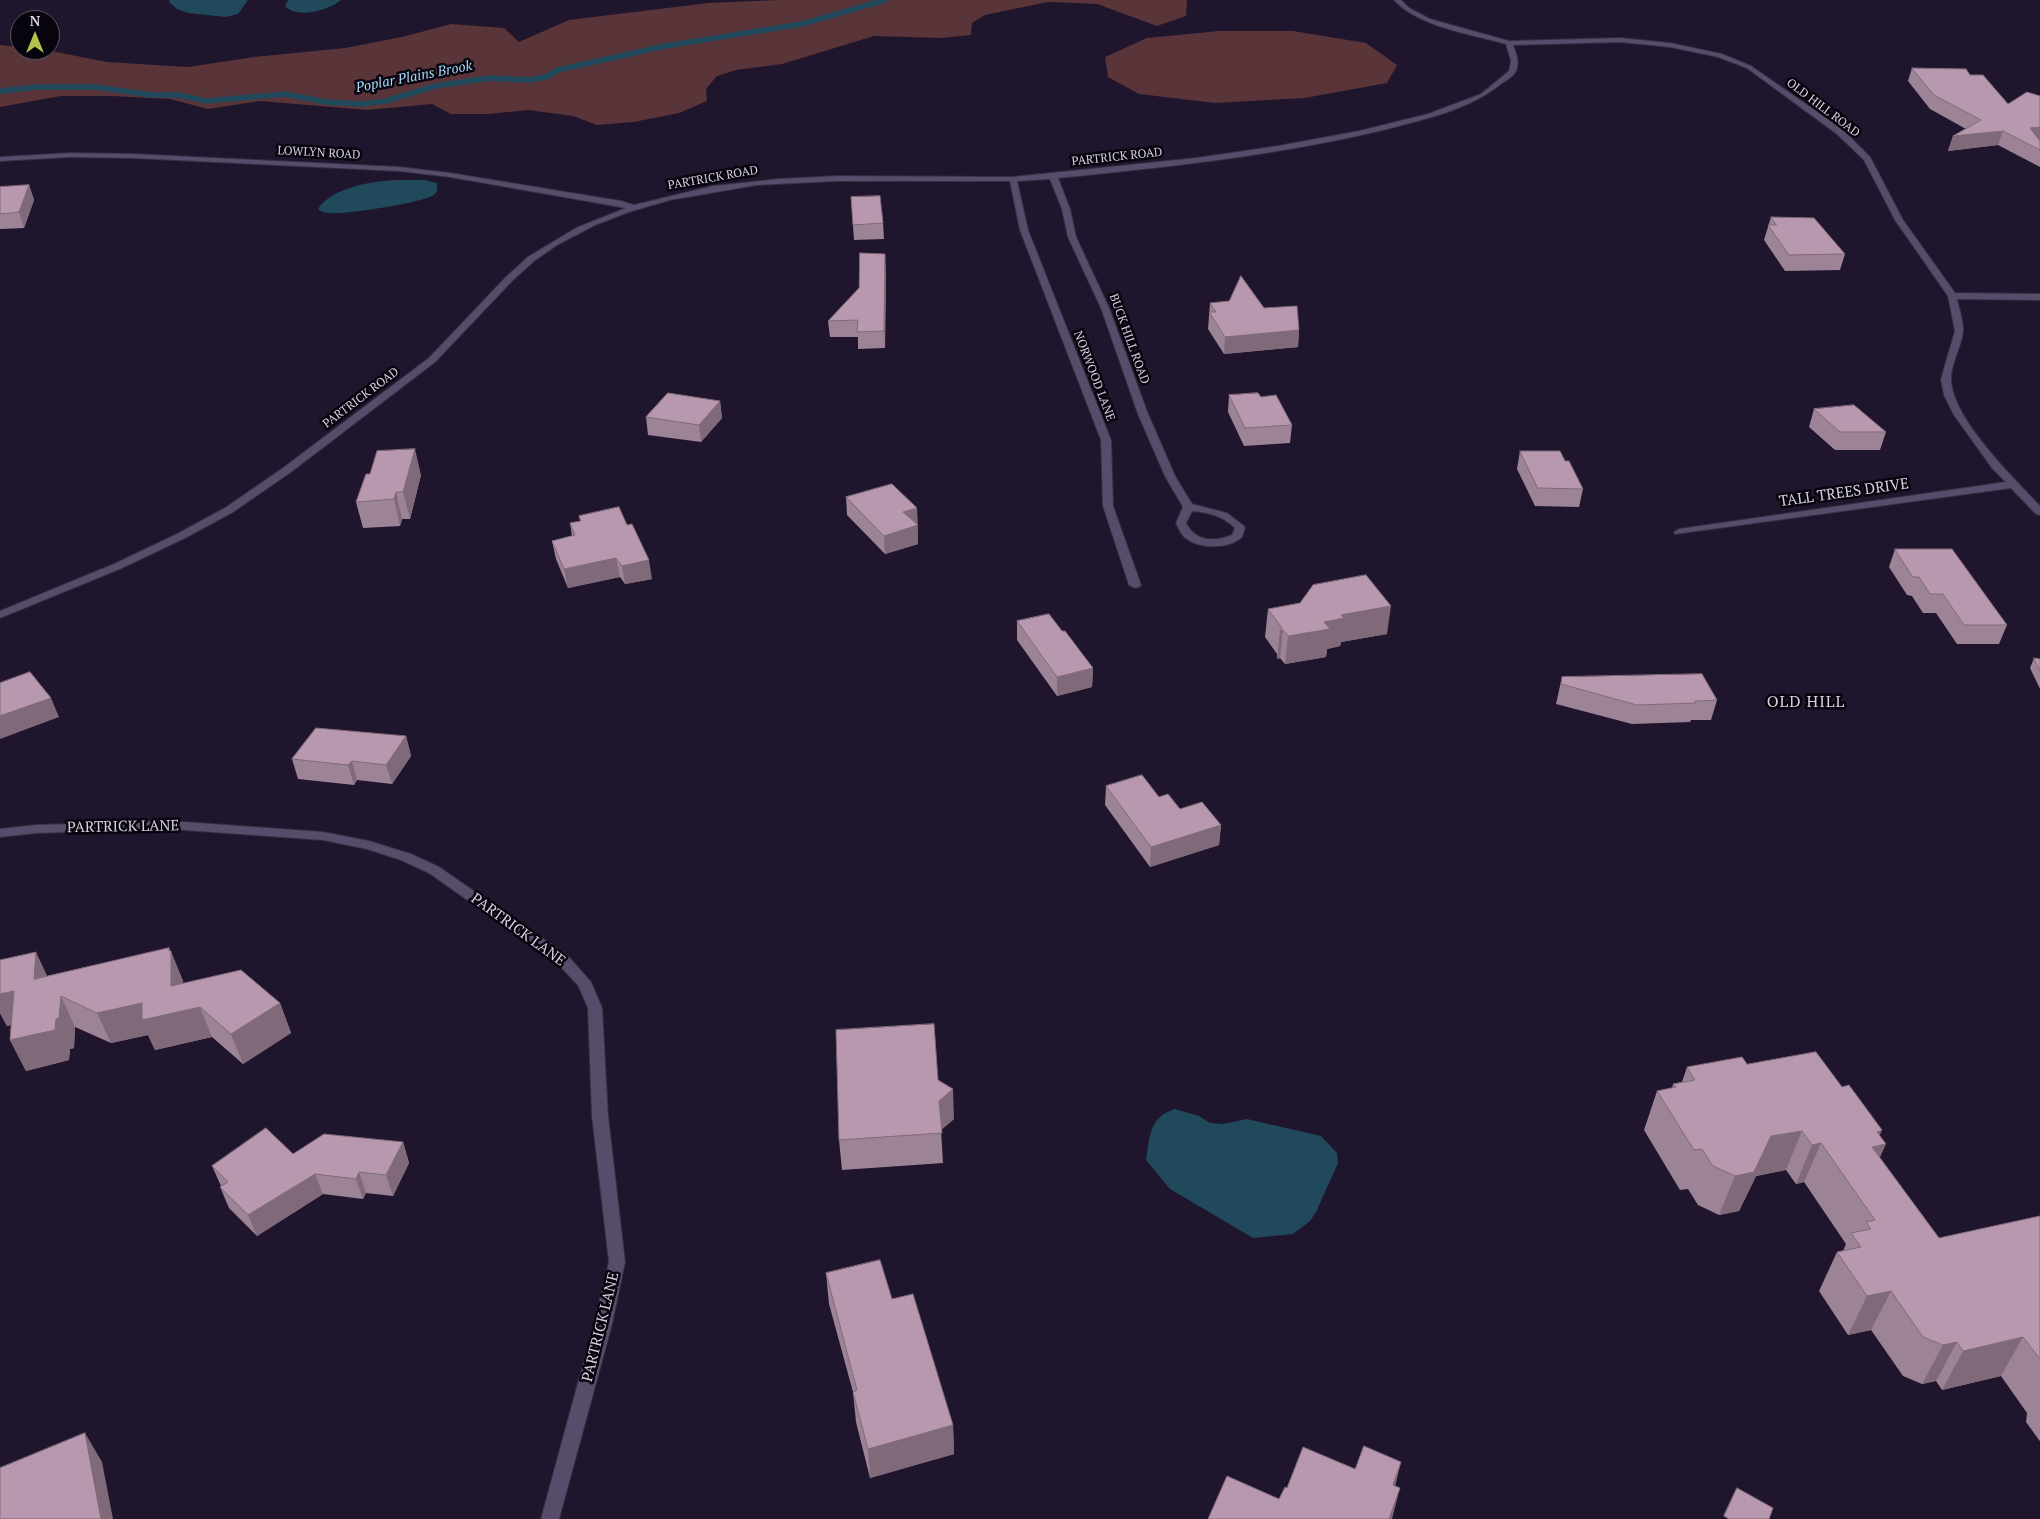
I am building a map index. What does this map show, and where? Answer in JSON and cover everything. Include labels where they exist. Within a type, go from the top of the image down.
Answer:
[{"type":"street","name":"OLD HILL ROAD","points":[[1397,0],[1407,9],[1428,20],[1508,43],[1592,39],[1638,41],[1698,49],[1729,58],[1749,67],[1829,124],[1867,158],[1899,220],[1952,296],[1956,308],[1958,330],[1946,372],[1949,395],[1968,430],[2040,512]]},
{"type":"street","name":"PARTRICK ROAD","points":[[0,615],[65,590],[152,551],[206,523],[246,499],[440,353],[508,280],[540,253],[577,230],[634,208],[710,190],[779,181],[843,178],[1013,179],[1054,176],[1271,150],[1339,138],[1414,119],[1472,99],[1502,83],[1512,72],[1514,64],[1508,43]]},
{"type":"street","name":"LOWLYN ROAD","points":[[0,160],[70,155],[133,156],[399,169],[450,175],[621,203],[634,208]]},
{"type":"street","name":"BUCK HILL ROAD","points":[[1054,176],[1066,209],[1072,237],[1105,308],[1143,414],[1170,476],[1188,508]]},
{"type":"street","name":"NORWOOD LANE","points":[[1013,179],[1024,230],[1106,440],[1108,506],[1135,585]]},
{"type":"street","points":[[1952,296],[2040,297]]},
{"type":"street","name":"TALL TREES DRIVE","points":[[1679,532],[2014,484]]},
{"type":"street","points":[[1188,508],[1204,509],[1232,518],[1240,528],[1237,537],[1227,542],[1192,539],[1184,532],[1181,523],[1188,508]]},
{"type":"street","name":"PARTRICK LANE","points":[[0,833],[46,829],[170,825],[315,835],[370,845],[406,857],[434,870],[563,960],[584,982],[595,1008],[600,1116],[617,1262],[603,1324],[550,1519]]},
{"type":"shaded area","points":[[778,0],[1187,0],[1186,16],[1157,26],[1097,4],[1048,2],[985,15],[972,23],[971,35],[941,38],[874,36],[782,64],[736,70],[717,76],[706,89],[707,101],[679,113],[634,122],[597,125],[573,116],[528,110],[489,114],[451,114],[432,104],[367,110],[260,101],[208,109],[170,99],[112,96],[61,96],[0,107],[0,45],[10,46],[10,60],[60,60],[60,53],[107,62],[188,67],[254,57],[345,48],[402,37],[451,24],[504,28],[519,42],[569,20],[708,3]]},
{"type":"shaded area","points":[[1219,31],[1293,31],[1366,43],[1397,65],[1387,83],[1305,98],[1215,103],[1139,94],[1108,77],[1105,57],[1147,38]]},
{"type":"water","points":[[170,0],[248,0],[238,14],[226,17],[188,13],[177,9],[169,2]]},
{"type":"water","points":[[288,0],[341,0],[321,10],[305,13],[290,10],[285,6]]},
{"type":"water","points":[[397,180],[425,180],[437,183],[437,190],[435,194],[416,201],[383,208],[336,213],[325,213],[318,209],[324,201],[343,190],[365,184]]},
{"type":"water","points":[[1175,1109],[1199,1116],[1210,1123],[1223,1124],[1247,1119],[1321,1136],[1337,1153],[1338,1163],[1310,1221],[1293,1234],[1253,1238],[1170,1189],[1146,1160],[1150,1135],[1155,1122],[1166,1113]]},
{"type":"building","points":[[1912,68],[1966,69],[1970,75],[1983,75],[2008,104],[2027,92],[2040,96],[2040,127],[2030,128],[2040,141],[2040,150],[2003,131],[1953,136],[1981,120],[1934,95]]},
{"type":"building","points":[[29,185],[19,212],[0,214],[0,187]]},
{"type":"building","points":[[880,196],[883,223],[853,225],[851,197]]},
{"type":"building","points":[[1771,217],[1814,218],[1845,254],[1789,255],[1768,225],[1776,225]]},
{"type":"building","points":[[860,253],[885,254],[884,331],[857,332],[858,320],[828,321],[859,288]]},
{"type":"building","points":[[1241,276],[1264,308],[1297,306],[1299,330],[1225,337],[1209,312],[1216,312],[1210,303],[1229,301]]},
{"type":"building","points":[[668,393],[720,401],[699,425],[646,417]]},
{"type":"building","points":[[1258,393],[1261,397],[1276,395],[1292,425],[1245,428],[1229,395]]},
{"type":"building","points":[[1854,405],[1886,432],[1840,432],[1814,409]]},
{"type":"building","points":[[415,449],[403,492],[396,492],[394,499],[356,502],[366,474],[370,474],[377,451]]},
{"type":"building","points":[[1520,451],[1560,451],[1565,461],[1569,461],[1583,489],[1538,488]]},
{"type":"building","points":[[892,484],[917,508],[903,512],[918,525],[884,536],[846,497]]},
{"type":"building","points":[[619,507],[627,525],[632,524],[649,560],[622,566],[616,558],[564,569],[552,541],[575,535],[570,523],[581,521],[579,516]]},
{"type":"building","points":[[1895,549],[1952,549],[2007,625],[1964,625],[1943,594],[1930,594],[1919,577],[1913,577]]},
{"type":"building","points":[[1366,575],[1391,606],[1341,615],[1344,618],[1324,622],[1330,629],[1288,636],[1283,630],[1280,631],[1282,628],[1268,609],[1300,603],[1313,585]]},
{"type":"building","points":[[1049,614],[1062,631],[1065,631],[1093,668],[1057,677],[1017,621]]},
{"type":"building","points":[[2034,658],[2040,659],[2040,671]]},
{"type":"building","points":[[30,672],[51,698],[0,716],[0,683]]},
{"type":"building","points":[[1702,674],[1717,700],[1695,701],[1696,703],[1637,705],[1561,684],[1562,677]]},
{"type":"building","points":[[316,728],[406,736],[386,765],[352,761],[348,765],[292,759]]},
{"type":"building","points":[[1142,775],[1159,797],[1168,794],[1180,809],[1202,802],[1221,825],[1151,847],[1106,786]]},
{"type":"building","points":[[169,948],[169,951],[171,951],[171,986],[241,970],[280,1003],[231,1034],[200,1007],[142,1020],[142,1003],[97,1013],[61,996],[59,1018],[56,1019],[55,1030],[10,1040],[14,991],[0,994],[0,960],[36,952],[34,979]]},
{"type":"building","points":[[934,1024],[938,1080],[953,1089],[939,1101],[942,1133],[839,1140],[836,1030]]},
{"type":"building","points":[[1816,1052],[1842,1087],[1849,1085],[1882,1130],[1877,1132],[1886,1144],[1872,1147],[1939,1238],[2040,1216],[2040,1359],[2023,1337],[1963,1351],[1957,1342],[1943,1345],[1923,1337],[1891,1291],[1867,1296],[1837,1252],[1861,1247],[1851,1233],[1871,1229],[1866,1222],[1875,1220],[1821,1143],[1812,1145],[1802,1131],[1771,1136],[1754,1172],[1735,1176],[1713,1166],[1702,1149],[1694,1150],[1657,1091],[1676,1087],[1673,1084],[1695,1080],[1687,1067],[1742,1057],[1747,1064]]},
{"type":"building","points":[[266,1128],[293,1154],[324,1134],[403,1142],[386,1175],[359,1172],[356,1179],[315,1174],[248,1215],[220,1187],[228,1182],[212,1166]]},
{"type":"building","points":[[880,1260],[892,1299],[913,1294],[953,1425],[868,1449],[853,1392],[857,1390],[826,1273]]},
{"type":"building","points":[[85,1433],[101,1519],[0,1519],[0,1468]]},
{"type":"building","points":[[1364,1446],[1401,1462],[1393,1485],[1400,1488],[1389,1519],[1208,1519],[1227,1476],[1279,1499],[1285,1487],[1287,1488],[1303,1447],[1355,1469]]},
{"type":"building","points":[[1737,1488],[1773,1508],[1769,1519],[1729,1519],[1724,1516]]},
{"type":"waterway","name":"Poplar Plains Brook","points":[[0,91],[38,87],[95,87],[151,95],[179,95],[206,101],[285,94],[326,102],[361,104],[386,101],[435,86],[489,78],[529,80],[546,77],[558,70],[665,46],[802,24],[885,0]]},
{"type":"district","name":"OLD HILL","points":[[1806,702]]}]
